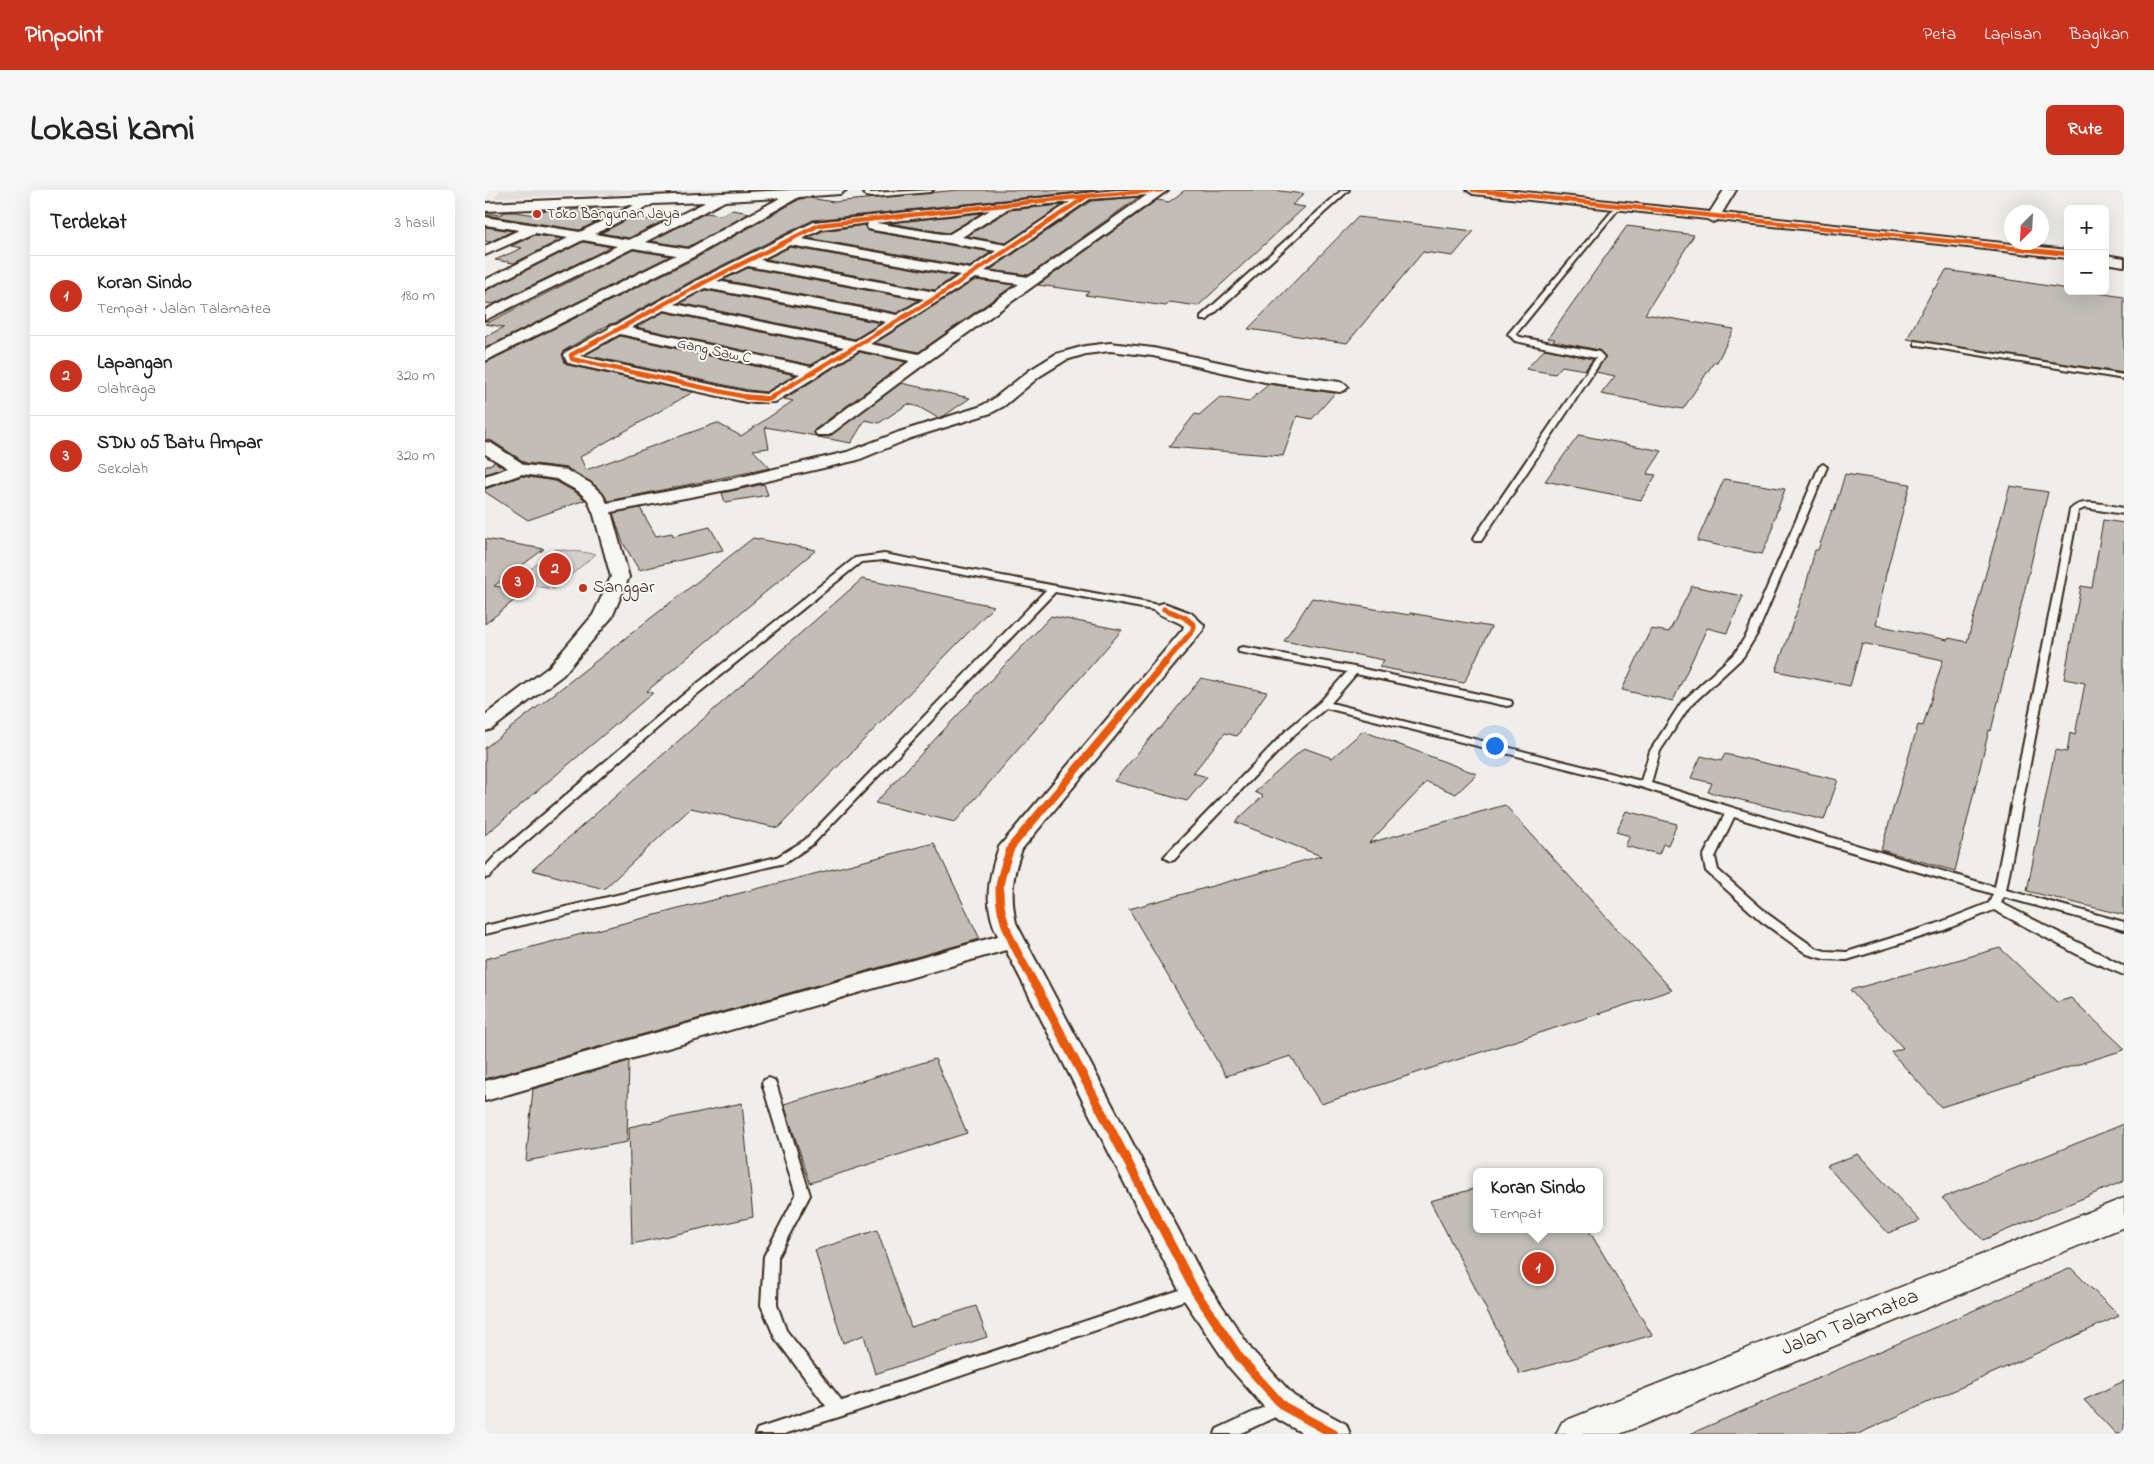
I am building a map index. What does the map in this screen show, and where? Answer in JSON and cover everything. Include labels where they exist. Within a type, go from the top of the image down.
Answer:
[{"type":"street","points":[[485,207],[799,194],[840,190]]},
{"type":"street","points":[[1003,190],[1009,205]]},
{"type":"street","points":[[1087,196],[937,297],[773,398],[765,400],[572,359],[571,355],[661,305],[819,225],[1087,196],[1163,190]]},
{"type":"street","points":[[823,432],[922,359],[1163,190]]},
{"type":"street","points":[[1473,190],[1567,195],[1618,206],[1713,218],[2064,254]]},
{"type":"street","points":[[1713,218],[1730,190]]},
{"type":"street","points":[[489,351],[690,253],[799,194]]},
{"type":"street","points":[[485,316],[726,197]]},
{"type":"street","points":[[485,285],[655,199]]},
{"type":"street","points":[[485,251],[533,229],[582,203]]},
{"type":"street","points":[[950,239],[1009,205]]},
{"type":"street","points":[[485,220],[513,206]]},
{"type":"street","points":[[485,220],[690,253]]},
{"type":"street","points":[[853,220],[871,225],[1008,249]]},
{"type":"street","points":[[787,240],[971,273],[1033,282]]},
{"type":"street","points":[[2109,260],[2124,262]]},
{"type":"street","points":[[746,261],[937,297]]},
{"type":"street","points":[[703,283],[899,320]]},
{"type":"street","points":[[661,305],[922,359]]},
{"type":"street","name":"Gang Saw C","points":[[615,330],[813,372]]},
{"type":"street","points":[[600,509],[732,484],[852,456],[905,435],[985,410],[998,403],[1035,373],[1061,357],[1085,350],[1110,347],[1153,352],[1265,376],[1340,387]]},
{"type":"street","points":[[485,446],[521,469],[560,474],[584,487],[595,498],[600,509],[620,577],[601,617],[556,671],[485,725]]},
{"type":"street","points":[[485,482],[521,469]]},
{"type":"street","points":[[1164,609],[1183,614],[1194,625],[1193,630],[1011,847],[1001,874],[998,899],[1004,923],[1195,1290],[1241,1358],[1283,1406],[1334,1434]]},
{"type":"street","points":[[485,1091],[1013,940]]},
{"type":"street","name":"Jalan Talamatea","points":[[1576,1434],[2124,1212]]},
{"type":"lane","points":[[865,190],[868,195],[872,195],[931,190]]},
{"type":"lane","points":[[1204,318],[1346,190]]},
{"type":"lane","points":[[1478,539],[1600,357],[1596,354],[1518,339],[1513,334],[1618,206]]},
{"type":"lane","points":[[1918,343],[2124,376]]},
{"type":"lane","points":[[1645,784],[1655,751],[1685,705],[1739,655],[1751,634],[1823,467]]},
{"type":"lane","points":[[1731,812],[1709,857],[1712,871],[1765,918],[1811,951],[1824,955],[1847,956],[1939,927],[1994,905],[2000,892],[2074,510],[2079,506],[2085,505],[2124,511]]},
{"type":"lane","points":[[485,874],[501,857],[687,697],[858,560],[884,556],[1164,609]]},
{"type":"lane","points":[[485,930],[781,860],[809,842],[1053,588]]},
{"type":"lane","points":[[1243,650],[1354,670],[1507,703]]},
{"type":"lane","points":[[1170,857],[1291,732],[1324,704],[1354,670]]},
{"type":"lane","points":[[1324,704],[1645,784],[1731,812],[2000,892],[2124,926]]},
{"type":"lane","points":[[1994,905],[2043,929],[2089,956],[2124,971]]},
{"type":"lane","points":[[769,1083],[803,1195],[771,1256],[769,1305],[780,1333],[839,1410]]},
{"type":"lane","points":[[763,1434],[1195,1290]]},
{"type":"lane","points":[[1223,1434],[1283,1406]]},
{"type":"shaded area","points":[[500,190],[724,190],[494,198]]},
{"type":"shaded area","points":[[556,549],[596,554],[554,589],[513,583]]},
{"type":"building","points":[[958,190],[1098,190],[813,220],[610,324],[565,350],[562,354],[565,363],[572,366],[693,392],[580,457],[586,470],[717,423],[741,436],[793,401],[784,399],[859,352],[906,362],[814,430],[816,436],[765,427],[769,448],[753,450],[770,468],[608,501],[603,493],[591,482],[567,468],[526,463],[492,441],[485,439],[485,363],[696,258],[800,199],[809,198],[834,202]]},
{"type":"building","points":[[1185,190],[1272,190],[1304,194],[1292,205],[1305,207],[1198,306],[1170,302],[1166,306],[1085,295],[1089,292],[1038,285],[1157,200],[1169,202]]},
{"type":"building","points":[[1139,197],[1029,275],[990,270],[1091,201]]},
{"type":"building","points":[[1063,205],[1006,243],[967,236],[1010,210]]},
{"type":"building","points":[[575,209],[613,213],[580,230],[485,215],[485,213],[499,215],[506,212],[515,212],[536,215],[545,210],[568,212]]},
{"type":"building","points":[[732,210],[750,213],[688,247],[651,241],[706,213],[721,215]]},
{"type":"building","points":[[982,213],[948,233],[889,223]]},
{"type":"building","points":[[659,216],[669,218],[629,238],[601,233],[633,217],[652,220]]},
{"type":"building","points":[[1358,217],[1474,231],[1453,256],[1423,252],[1347,343],[1248,329]]},
{"type":"building","points":[[865,225],[868,231],[991,252],[970,267],[808,238],[823,231]]},
{"type":"building","points":[[1627,226],[1694,235],[1645,314],[1734,329],[1717,362],[1714,362],[1683,409],[1601,394],[1615,376],[1596,372],[1605,356],[1599,350],[1553,341],[1555,339],[1548,338]]},
{"type":"building","points":[[485,227],[513,231],[489,242],[485,241]]},
{"type":"building","points":[[535,235],[562,239],[514,263],[495,260],[522,248],[511,246]]},
{"type":"building","points":[[583,242],[611,247],[493,304],[485,303],[485,291]]},
{"type":"building","points":[[790,247],[955,276],[935,290],[766,259]]},
{"type":"building","points":[[633,250],[670,256],[485,348],[485,337],[504,327],[485,324]]},
{"type":"building","points":[[748,268],[919,300],[897,313],[723,280]]},
{"type":"building","points":[[1946,270],[2064,288],[2064,295],[2109,295],[2124,297],[2124,373],[1907,339],[1934,288],[1936,288]]},
{"type":"building","points":[[975,280],[1014,285],[919,352],[875,343]]},
{"type":"building","points":[[705,290],[881,323],[855,339],[680,303]]},
{"type":"building","points":[[664,312],[839,348],[811,365],[636,327]]},
{"type":"building","points":[[620,336],[795,375],[766,392],[748,390],[585,355]]},
{"type":"building","points":[[1545,349],[1593,359],[1585,370],[1562,366],[1555,374],[1526,369]]},
{"type":"building","points":[[901,383],[970,398],[938,418],[919,407],[908,404],[879,423],[865,420],[851,443],[818,437],[830,436]]},
{"type":"building","points":[[1269,384],[1335,393],[1312,419],[1297,416],[1283,456],[1169,447],[1195,414],[1199,415],[1220,397],[1248,402]]},
{"type":"building","points":[[1579,435],[1662,451],[1647,474],[1656,475],[1641,500],[1545,481]]},
{"type":"building","points":[[495,462],[504,468],[485,474],[485,467]]},
{"type":"building","points":[[1845,474],[1910,484],[1886,574],[1876,625],[1948,640],[1949,638],[1967,642],[2010,486],[2048,492],[1991,731],[1989,730],[1955,871],[1881,850],[1918,725],[1923,726],[1943,660],[1862,643],[1850,686],[1776,671],[1806,585],[1815,550],[1818,550],[1832,510],[1834,511]]},
{"type":"building","points":[[522,476],[555,481],[577,493],[585,500],[528,520],[485,492],[485,489]]},
{"type":"building","points":[[1724,479],[1785,489],[1773,522],[1773,529],[1762,554],[1697,541]]},
{"type":"building","points":[[764,484],[768,495],[725,502],[722,493]]},
{"type":"building","points":[[640,508],[656,536],[672,533],[673,536],[710,527],[723,550],[639,570],[623,543],[613,513]]},
{"type":"building","points":[[2103,520],[2124,523],[2124,915],[2027,891],[2055,750],[2067,752],[2070,733],[2075,735],[2085,683],[2064,679],[2081,586],[2092,588]]},
{"type":"building","points":[[753,538],[816,550],[647,691],[653,693],[485,835],[485,748]]},
{"type":"building","points":[[485,539],[544,549],[494,586],[526,591],[485,624]]},
{"type":"building","points":[[862,579],[994,606],[778,828],[691,808],[604,889],[532,870]]},
{"type":"building","points":[[1692,586],[1743,596],[1727,633],[1707,628],[1673,701],[1622,690],[1651,629],[1669,632]]},
{"type":"building","points":[[1312,598],[1491,627],[1464,683],[1379,667],[1384,660],[1284,641]]},
{"type":"building","points":[[1051,616],[1122,630],[955,822],[875,803]]},
{"type":"building","points":[[1201,678],[1267,692],[1237,736],[1225,733],[1193,773],[1207,777],[1187,801],[1114,781],[1160,729]]},
{"type":"building","points":[[1363,731],[1477,774],[1456,794],[1427,782],[1369,843],[1505,805],[1672,990],[1321,1104],[1291,1056],[1226,1076],[1129,909],[1321,856],[1235,822],[1263,796],[1255,792],[1304,748],[1332,758]]},
{"type":"building","points":[[1725,754],[1838,780],[1824,820],[1708,792],[1712,783],[1691,778],[1701,756],[1721,761]]},
{"type":"building","points":[[1626,811],[1677,824],[1668,845],[1663,844],[1659,854],[1625,846],[1630,836],[1616,832]]},
{"type":"building","points":[[934,843],[980,939],[485,1079],[485,959]]},
{"type":"building","points":[[2000,948],[2057,1002],[2071,998],[2124,1050],[1941,1107],[1891,1052],[1903,1048],[1850,990]]},
{"type":"building","points":[[935,1059],[967,1133],[810,1183],[784,1104]]},
{"type":"building","points":[[629,1061],[627,1142],[526,1161],[533,1089]]},
{"type":"building","points":[[742,1103],[753,1217],[632,1244],[629,1127]]},
{"type":"building","points":[[2124,1124],[2124,1181],[1983,1240],[1942,1198]]},
{"type":"building","points":[[1858,1154],[1920,1221],[1888,1233],[1827,1166]]},
{"type":"building","points":[[1473,1189],[1473,1233],[1590,1233],[1652,1335],[1520,1374],[1430,1201]]},
{"type":"building","points":[[877,1230],[911,1327],[976,1306],[987,1337],[875,1374],[864,1335],[843,1343],[815,1250]]},
{"type":"building","points":[[2071,1268],[2119,1316],[1858,1434],[1690,1434]]},
{"type":"building","points":[[2124,1381],[2124,1434],[2116,1434],[2084,1400]]},
{"type":"cycle path","points":[[1087,196],[937,297],[769,399],[746,397],[572,359],[571,355],[703,283],[819,225],[1087,196],[1162,190]]},
{"type":"cycle path","points":[[1473,190],[2064,254]]},
{"type":"cycle path","points":[[1164,609],[1188,619],[1194,625],[1193,630],[1011,847],[1000,884],[1000,901],[1004,923],[1195,1291],[1240,1358],[1283,1406],[1334,1434]]},
{"type":"place","name":"Toko Bangunan Jaya","points":[[537,214]]},
{"type":"place","name":"Lapangan","points":[[555,569]]},
{"type":"place","name":"SDN 05 Batu Ampar","points":[[518,582]]},
{"type":"place","name":"Sanggar","points":[[583,588]]},
{"type":"place","name":"Koran Sindo","points":[[1538,1268]]}]
